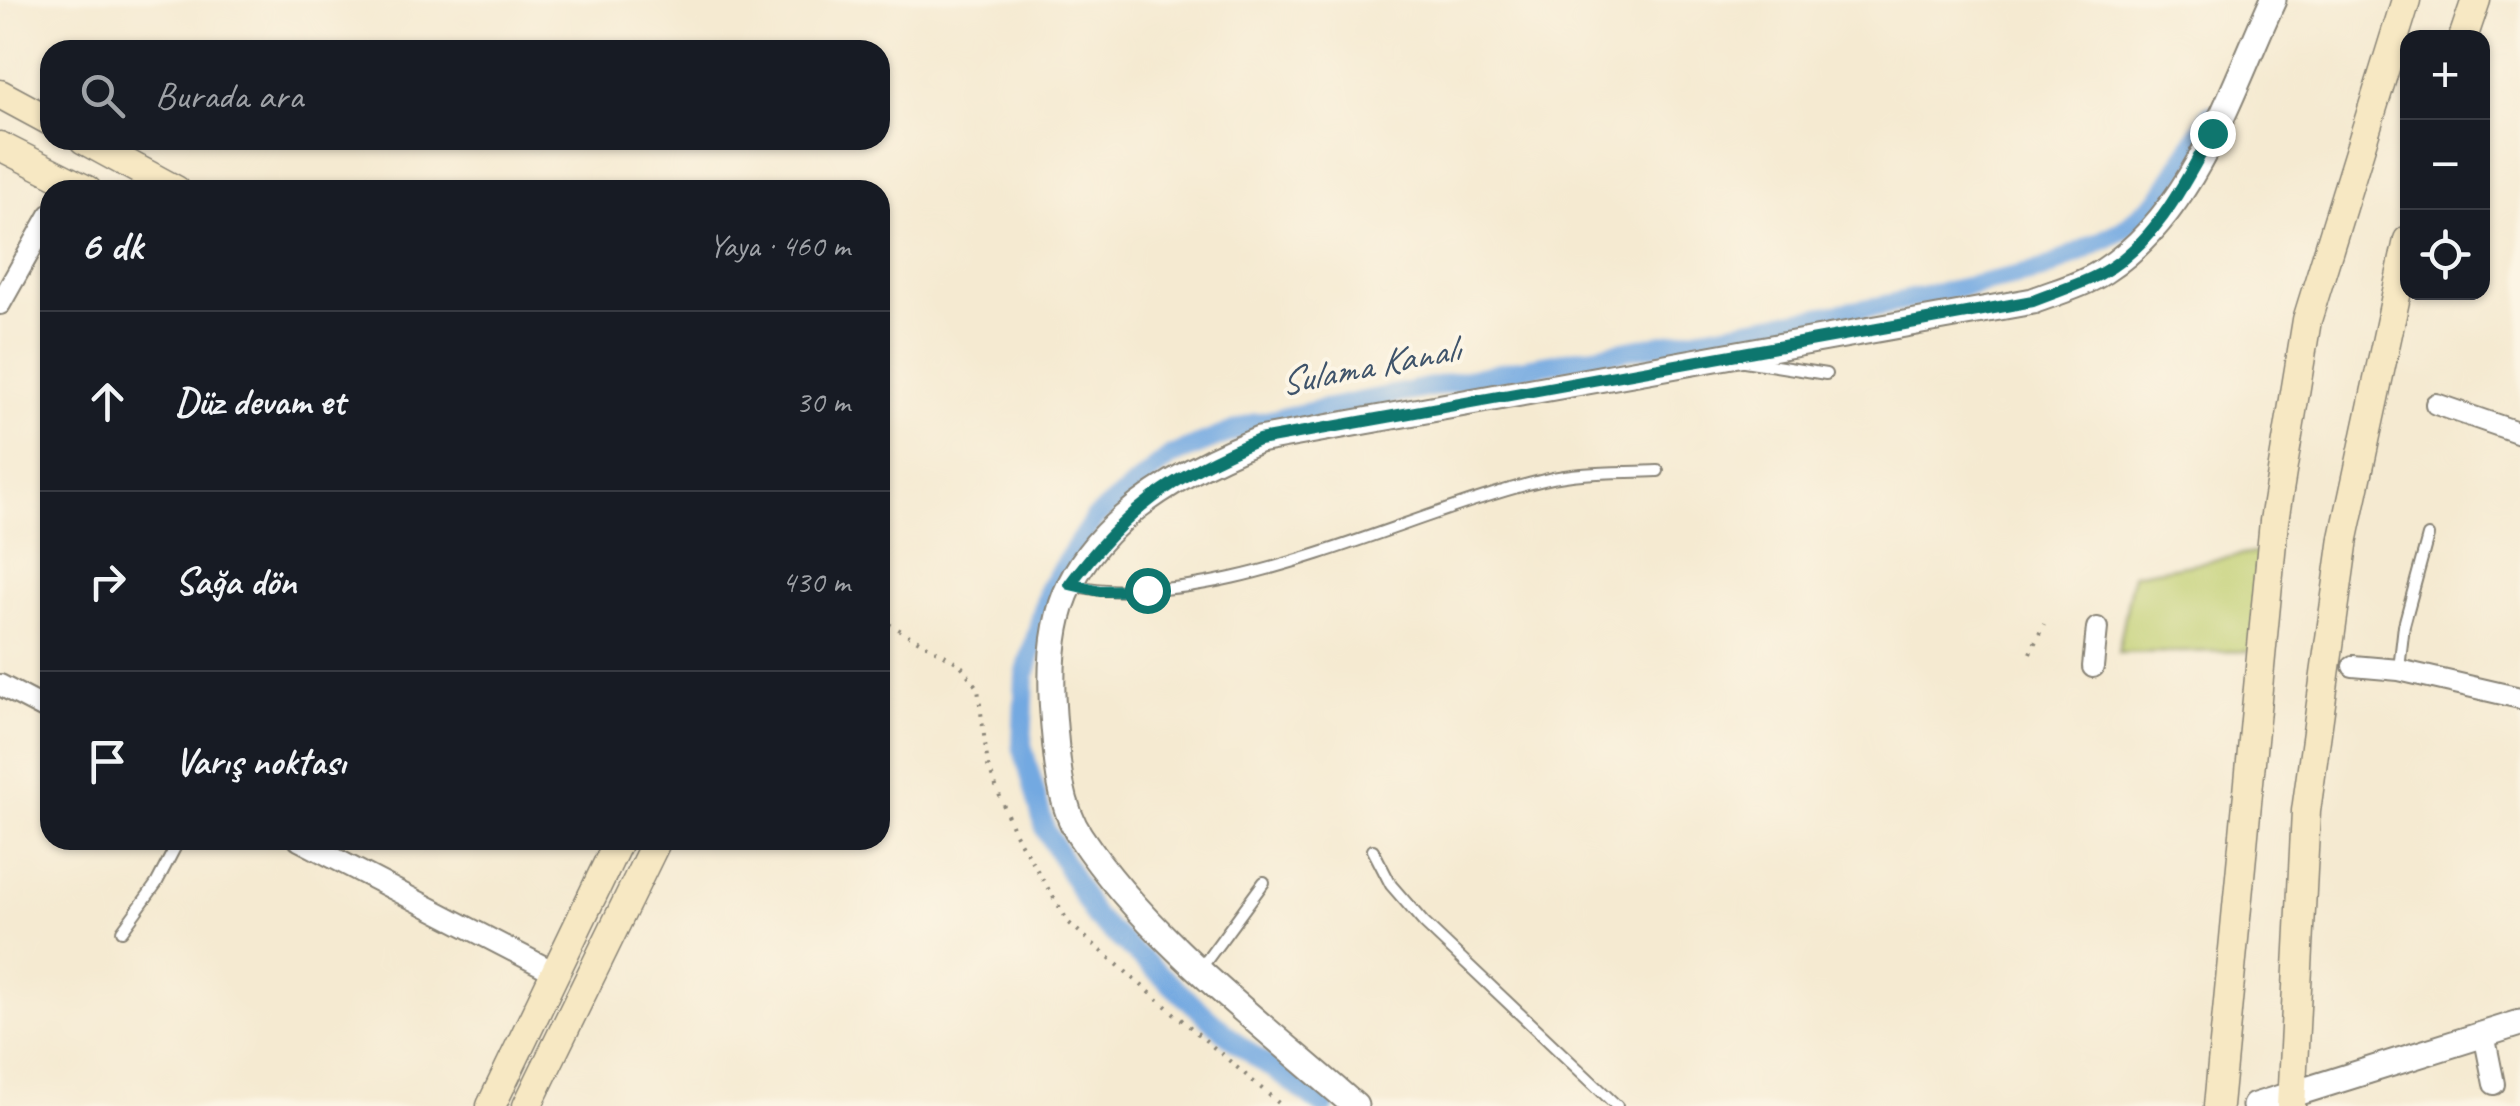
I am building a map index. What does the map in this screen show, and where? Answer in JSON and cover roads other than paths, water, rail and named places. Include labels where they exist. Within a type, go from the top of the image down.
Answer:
[{"type":"main road","points":[[2218,1106],[2274,521],[2307,320],[2406,0]]},
{"type":"main road","points":[[2466,30],[2476,0]]},
{"type":"main road","points":[[0,94],[40,116]]},
{"type":"main road","points":[[0,146],[61,180]]},
{"type":"main road","points":[[102,150],[158,180]]},
{"type":"main road","points":[[2291,1100],[2308,791],[2344,538],[2400,277]]},
{"type":"main road","points":[[491,1106],[615,850]]},
{"type":"main road","points":[[528,1106],[652,850]]},
{"type":"street","points":[[1355,1106],[1119,890],[1072,820],[1058,764],[1052,696],[1057,630],[1070,584],[1101,543],[1144,502],[1203,462],[1259,440],[2033,301],[2100,274],[2170,209],[2212,133],[2273,0]]},
{"type":"street","points":[[0,304],[40,233]]},
{"type":"street","points":[[2436,404],[2520,433]]},
{"type":"street","points":[[2093,666],[2097,628]]},
{"type":"street","points":[[2353,666],[2399,670],[2520,698]]},
{"type":"street","points":[[0,685],[40,706]]},
{"type":"street","points":[[318,850],[556,972]]},
{"type":"street","points":[[2255,1106],[2291,1100],[2520,1023]]},
{"type":"street","points":[[2484,1034],[2494,1084]]},
{"type":"lane","points":[[1714,356],[1826,374]]},
{"type":"lane","points":[[1070,584],[1100,591],[1147,590],[1217,579],[1284,563],[1453,505],[1549,479],[1658,471]]},
{"type":"lane","points":[[2399,670],[2404,624],[2428,536]]},
{"type":"lane","points":[[122,931],[156,884],[174,850]]},
{"type":"lane","points":[[1372,850],[1391,885],[1424,923],[1617,1106]]},
{"type":"lane","points":[[1201,968],[1264,882]]},
{"type":"waterway","name":"Sulama Kanalı","points":[[1324,1106],[1238,1044],[1095,917],[1045,829],[1022,745],[1025,676],[1049,588],[1094,519],[1171,456],[1251,424],[1514,370],[1880,306],[2043,270],[2123,230],[2160,198],[2210,115]]}]
